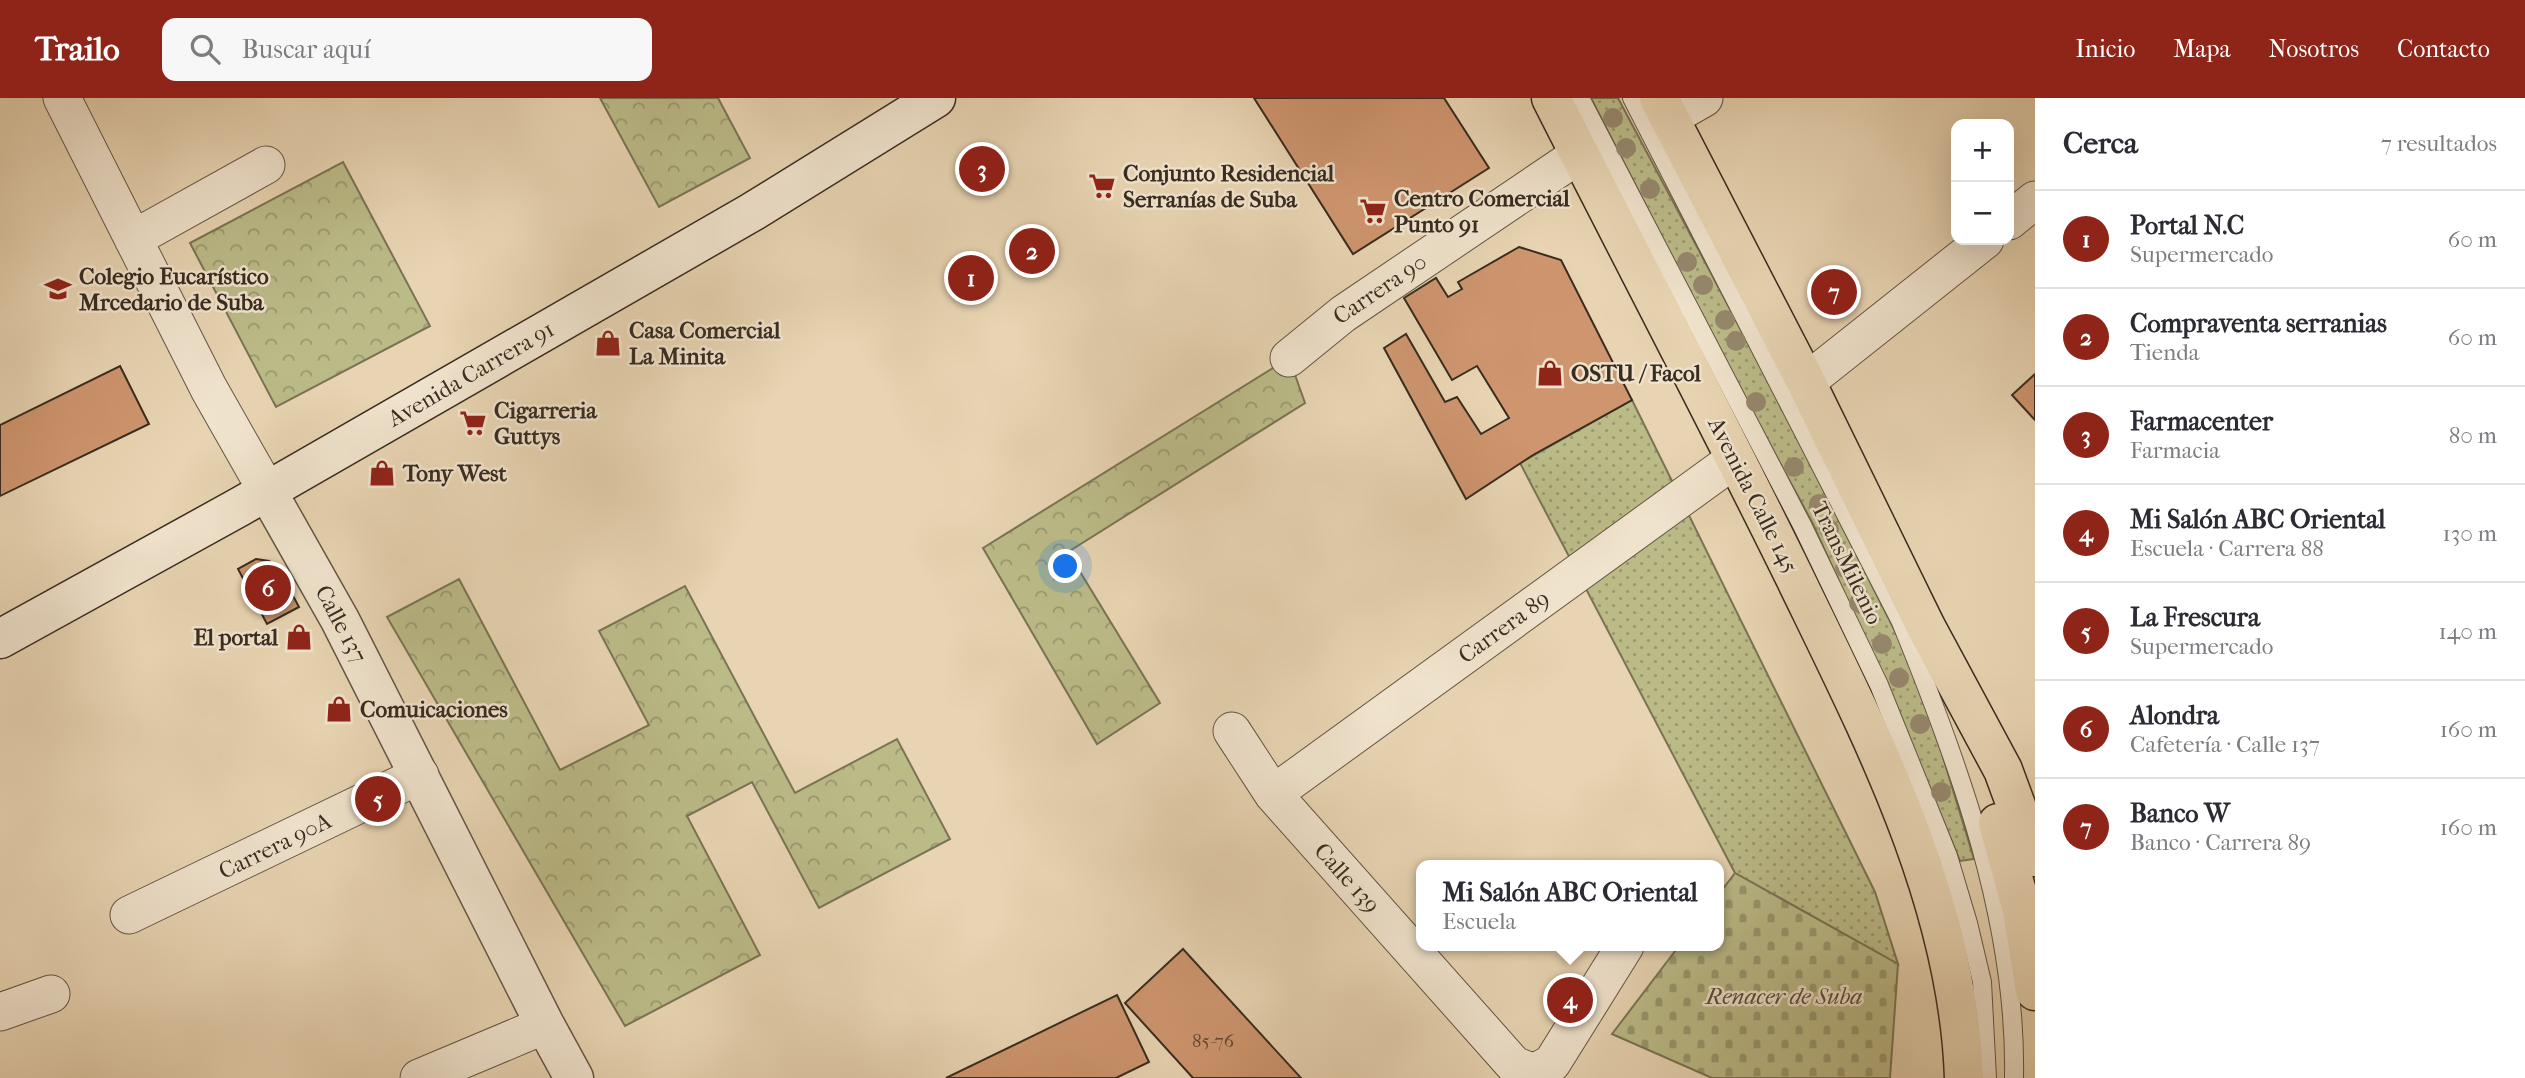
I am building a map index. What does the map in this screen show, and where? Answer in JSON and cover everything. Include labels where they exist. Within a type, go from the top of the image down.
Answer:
[{"type":"main road","name":"Avenida Carrera 91","points":[[0,639],[267,491],[752,212],[936,98]]},
{"type":"main road","name":"Avenida Calle 145","points":[[1551,98],[1844,678],[1918,851],[1950,960],[1961,1019],[1964,1078]]},
{"type":"main road","points":[[1664,108],[1806,382],[1926,627],[2003,770],[2035,857]]},
{"type":"main road","name":"Calle 137","points":[[267,491],[340,620],[545,1026],[574,1078]]},
{"type":"main road","points":[[1926,627],[1994,808],[2022,909],[2035,991]]},
{"type":"main road","name":"Avenida Calle 145","points":[[1934,901],[1941,1031],[1939,1078]]},
{"type":"street","name":"Calle 137","points":[[62,98],[209,389],[267,491]]},
{"type":"street","points":[[1664,108],[1704,98]]},
{"type":"street","name":"Carrera 90","points":[[1289,358],[1343,314],[1580,154]]},
{"type":"street","points":[[133,239],[266,165]]},
{"type":"street","points":[[2014,217],[2035,200]]},
{"type":"street","points":[[1806,382],[1979,245]]},
{"type":"street","name":"Carrera 89","points":[[1273,794],[1735,459]]},
{"type":"street","name":"Calle 139","points":[[1232,731],[1273,794],[1514,1065],[1534,1073],[1552,1063],[1622,951]]},
{"type":"street","name":"Carrera 90A","points":[[129,915],[420,775]]},
{"type":"street","points":[[0,1012],[51,994]]},
{"type":"street","points":[[419,1078],[545,1026]]},
{"type":"lane","name":"TransMilenio","points":[[1580,98],[1802,525],[1878,685],[1948,856],[1968,923],[1982,982],[1987,1078]]},
{"type":"lane","name":"TransMilenio","points":[[1632,98],[1901,622],[1936,708],[1969,809],[1993,895],[2007,978],[2014,1078]]},
{"type":"green space","points":[[600,98],[718,98],[750,158],[659,207]]},
{"type":"green space","points":[[1591,98],[1618,98],[1784,411],[1907,655],[1942,754],[1974,859],[1960,861],[1878,667],[1812,522],[1736,382]]},
{"type":"green space","points":[[343,162],[430,326],[276,407],[190,243]]},
{"type":"green space","points":[[1289,358],[1305,403],[1068,552],[1160,703],[1097,744],[983,548]]},
{"type":"green space","points":[[1632,400],[1875,892],[1898,964],[1735,873],[1520,463]]},
{"type":"green space","points":[[459,579],[560,770],[649,725],[599,631],[685,586],[795,793],[897,739],[950,839],[819,908],[752,782],[687,816],[760,955],[625,1026],[387,617]]},
{"type":"green space","name":"Renacer de Suba","points":[[1735,873],[1898,964],[1890,1078],[1712,1078],[1612,1034],[1675,951],[1724,951],[1724,887]]},
{"type":"building","name":"Centro Comercial Punto 91","points":[[1254,98],[1444,98],[1489,168],[1353,254]]},
{"type":"building","name":"OSTU / Facol","points":[[1519,247],[1561,260],[1632,400],[1533,455],[1466,499],[1384,348],[1406,334],[1445,402],[1457,397],[1481,434],[1509,418],[1477,366],[1452,380],[1404,298],[1436,278],[1448,297],[1462,289],[1458,282]]},
{"type":"building","points":[[120,366],[149,424],[0,496],[0,425]]},
{"type":"building","points":[[2035,374],[2035,420],[2012,395]]},
{"type":"building","points":[[256,559],[269,561],[278,568],[299,607],[267,624],[238,569]]},
{"type":"building","points":[[1183,949],[1301,1078],[1193,1078],[1125,1003]]},
{"type":"building","points":[[1117,995],[1149,1062],[1116,1078],[946,1078]]},
{"type":"place","name":"Farmacenter","points":[[982,169]]},
{"type":"place","name":"Conjunto Residencial Serranías de Suba","points":[[1102,186]]},
{"type":"place","name":"Centro Comercial Punto 91","points":[[1373,211]]},
{"type":"place","name":"Compraventa serranias","points":[[1032,251]]},
{"type":"place","name":"Portal N.C","points":[[971,278]]},
{"type":"place","name":"Colegio Eucarístico Mrcedario de Suba","points":[[58,289]]},
{"type":"place","name":"Banco W","points":[[1834,292]]},
{"type":"place","name":"Casa Comercial La Minita","points":[[608,343]]},
{"type":"place","name":"OSTU / Facol","points":[[1550,373]]},
{"type":"place","name":"Cigarreria Guttys","points":[[473,423]]},
{"type":"place","name":"Tony West","points":[[382,473]]},
{"type":"place","name":"Alondra","points":[[268,588]]},
{"type":"place","name":"El portal","points":[[299,637]]},
{"type":"place","name":"Comuicaciones","points":[[339,709]]},
{"type":"place","name":"La Frescura","points":[[378,799]]},
{"type":"place","name":"Mi Salón ABC Oriental","points":[[1570,1000]]}]
